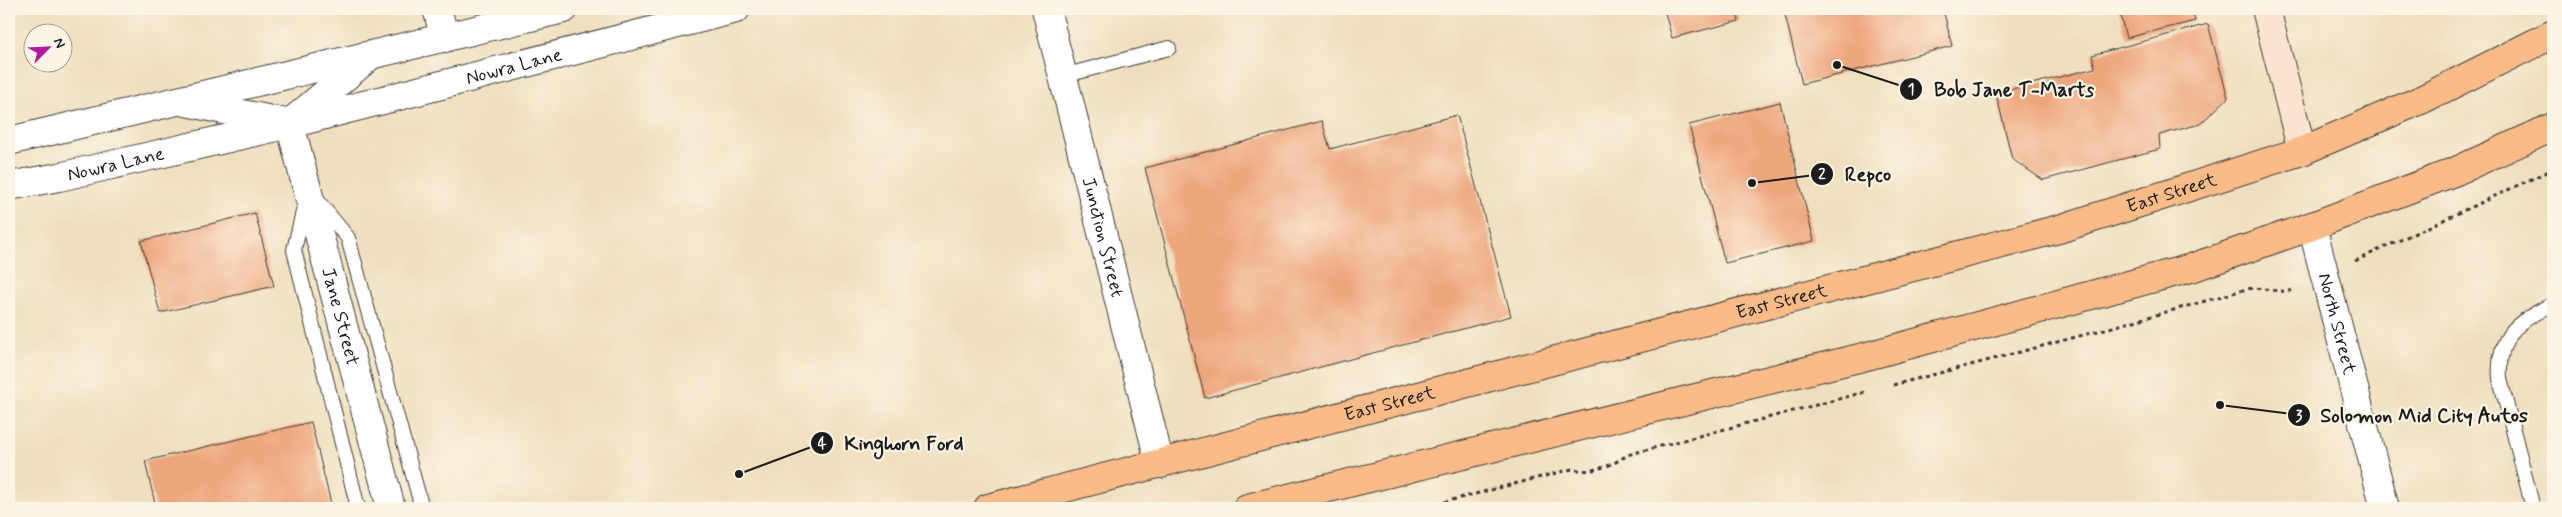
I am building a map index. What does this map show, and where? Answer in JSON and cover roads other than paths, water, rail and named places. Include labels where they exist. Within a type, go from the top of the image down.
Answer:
[{"type":"highway","name":"East Street","points":[[988,508],[2059,229],[2302,151],[2421,100],[2553,34]]},
{"type":"highway","points":[[1247,508],[1867,356],[2055,307],[2191,268],[2312,226],[2454,172],[2553,127]]},
{"type":"main road","points":[[2266,9],[2302,151]]},
{"type":"street","points":[[437,9],[445,38]]},
{"type":"street","name":"Nowra Lane","points":[[9,141],[564,9]]},
{"type":"street","name":"Nowra Lane","points":[[9,186],[59,177],[290,124],[736,9]]},
{"type":"street","name":"Junction Street","points":[[1046,9],[1160,464]]},
{"type":"street","name":"Nowra Lane","points":[[290,124],[369,56]]},
{"type":"street","name":"Nowra Lane","points":[[178,100],[290,124]]},
{"type":"street","name":"Jane Street","points":[[290,124],[391,508]]},
{"type":"street","name":"Nowra Lane","points":[[9,202],[59,177]]},
{"type":"street","name":"North Street","points":[[2312,226],[2385,508]]},
{"type":"lane","points":[[1063,76],[1169,48]]},
{"type":"lane","points":[[308,190],[294,250],[358,508]]},
{"type":"lane","points":[[308,190],[348,238],[422,508]]},
{"type":"lane","points":[[2533,508],[2502,388],[2499,360],[2502,348],[2510,332],[2527,319],[2553,304]]},
{"type":"place","name":"Bob Jane T-Marts","points":[[1837,65]]},
{"type":"place","name":"Repco","points":[[1752,183]]},
{"type":"place","name":"Solomon Mid City Autos","points":[[2220,405]]},
{"type":"place","name":"Kinghorn Ford","points":[[739,474]]}]
